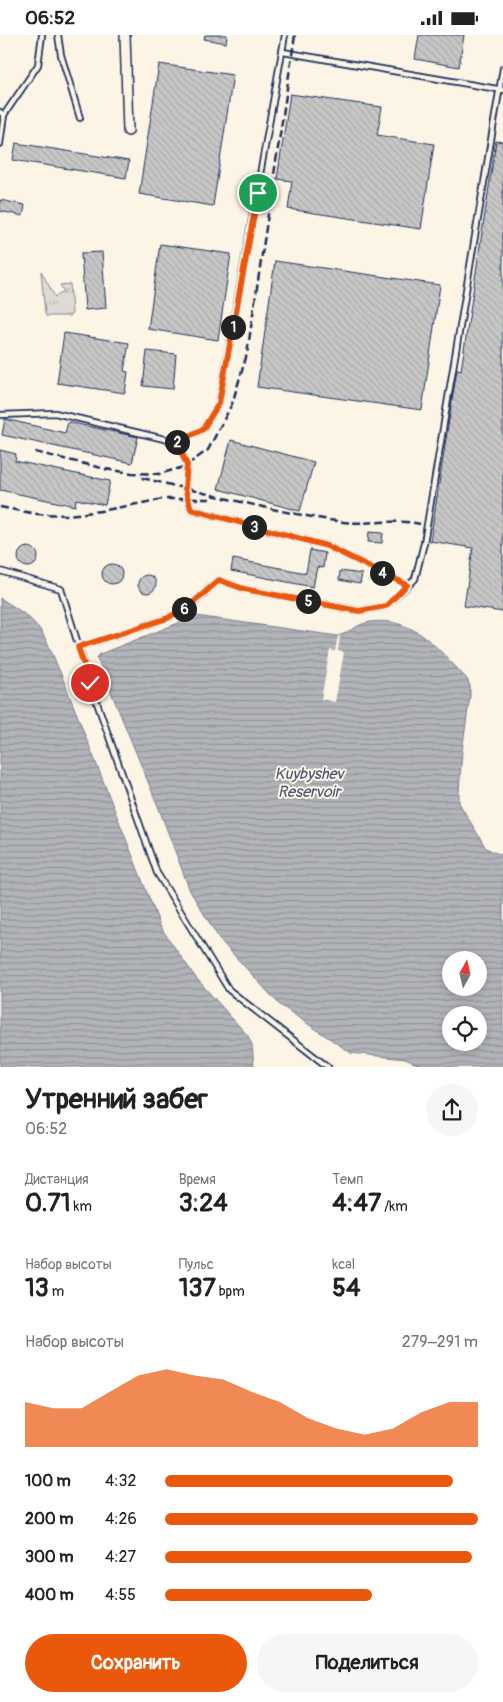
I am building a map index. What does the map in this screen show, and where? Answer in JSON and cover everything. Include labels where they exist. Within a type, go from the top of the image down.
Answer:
[{"type":"street","points":[[125,35],[128,131]]},
{"type":"lane","points":[[0,144],[2,114],[38,65],[42,35]]},
{"type":"lane","points":[[58,35],[61,55],[80,118]]},
{"type":"lane","points":[[0,415],[55,413],[177,442],[203,429],[219,403],[285,35]]},
{"type":"lane","points":[[283,53],[501,90]]},
{"type":"lane","points":[[78,647],[168,618],[194,602],[219,580],[244,589],[359,611],[386,606],[414,579],[424,543],[501,90],[503,68]]},
{"type":"lane","points":[[177,442],[187,465],[185,488],[191,509],[327,546],[407,585]]},
{"type":"lane","points":[[0,571],[61,589],[78,647],[156,873],[228,990],[328,1067]]},
{"type":"green space","points":[[41,271],[55,297],[64,292],[60,285],[70,284],[72,313],[70,316],[46,316]]},
{"type":"water","points":[[0,598],[30,619],[45,638],[161,928],[196,978],[248,1036],[252,1045],[254,1067],[0,1067]]},
{"type":"water","name":"Kuybyshev Reservoir","points":[[196,616],[338,636],[370,622],[400,624],[425,637],[446,657],[467,679],[470,686],[462,751],[459,803],[486,848],[503,855],[503,1067],[424,1067],[405,1059],[351,1053],[280,1005],[220,940],[190,891],[158,806],[97,658],[100,654]]},
{"type":"pier","points":[[338,636],[340,636],[338,651],[344,652],[335,702],[321,699],[330,650],[335,651]]},
{"type":"building","points":[[205,35],[227,35],[226,43],[204,39]]},
{"type":"building","points":[[419,35],[464,35],[459,67],[415,59]]},
{"type":"building","points":[[159,64],[233,75],[213,206],[139,194]]},
{"type":"building","points":[[290,94],[382,107],[377,135],[434,144],[421,229],[288,209],[292,181],[277,179]]},
{"type":"building","points":[[496,141],[503,142],[503,612],[464,606],[473,548],[430,541],[457,369],[461,370]]},
{"type":"building","points":[[16,143],[129,161],[126,178],[13,160]]},
{"type":"building","points":[[0,200],[25,205],[23,216],[0,211]]},
{"type":"building","points":[[160,244],[231,254],[218,340],[148,329]]},
{"type":"building","points":[[102,252],[106,308],[85,310],[81,253]]},
{"type":"building","points":[[275,261],[440,285],[422,410],[257,387]]},
{"type":"building","points":[[64,333],[129,343],[124,371],[128,372],[125,393],[57,383]]},
{"type":"building","points":[[147,351],[176,354],[173,389],[143,386]]},
{"type":"building","points":[[5,419],[65,433],[68,422],[138,437],[132,463],[2,435]]},
{"type":"building","points":[[231,440],[314,462],[300,511],[218,489]]},
{"type":"building","points":[[0,450],[16,454],[15,461],[110,481],[105,505],[76,499],[75,506],[0,490]]},
{"type":"building","points":[[369,532],[383,533],[382,543],[368,542]]},
{"type":"building","points":[[28,547],[35,550],[38,557],[35,564],[28,567],[21,564],[18,557],[21,550]]},
{"type":"building","points":[[310,550],[325,553],[323,568],[317,567],[313,587],[231,571],[233,559],[306,573]]},
{"type":"building","points":[[112,564],[119,567],[122,574],[119,581],[112,584],[105,581],[102,574],[105,567]]},
{"type":"building","points":[[340,571],[362,574],[360,584],[339,580]]},
{"type":"building","points":[[143,575],[151,575],[156,580],[154,591],[143,593],[138,588],[138,580]]},
{"type":"railway","points":[[105,469],[159,474],[184,467],[208,450],[232,404],[247,354],[295,35]]},
{"type":"railway","points":[[35,452],[110,470]]},
{"type":"railway","points":[[142,478],[263,507],[336,521],[358,523],[410,522],[420,524]]},
{"type":"railway","points":[[0,507],[37,514],[68,515],[101,511],[163,499],[211,499]]},
{"type":"route","points":[[90,683],[78,647],[168,618],[194,602],[219,580],[244,589],[359,611],[386,606],[407,585],[327,546],[191,509],[185,488],[187,465],[177,442],[203,429],[219,403],[258,193]]}]
